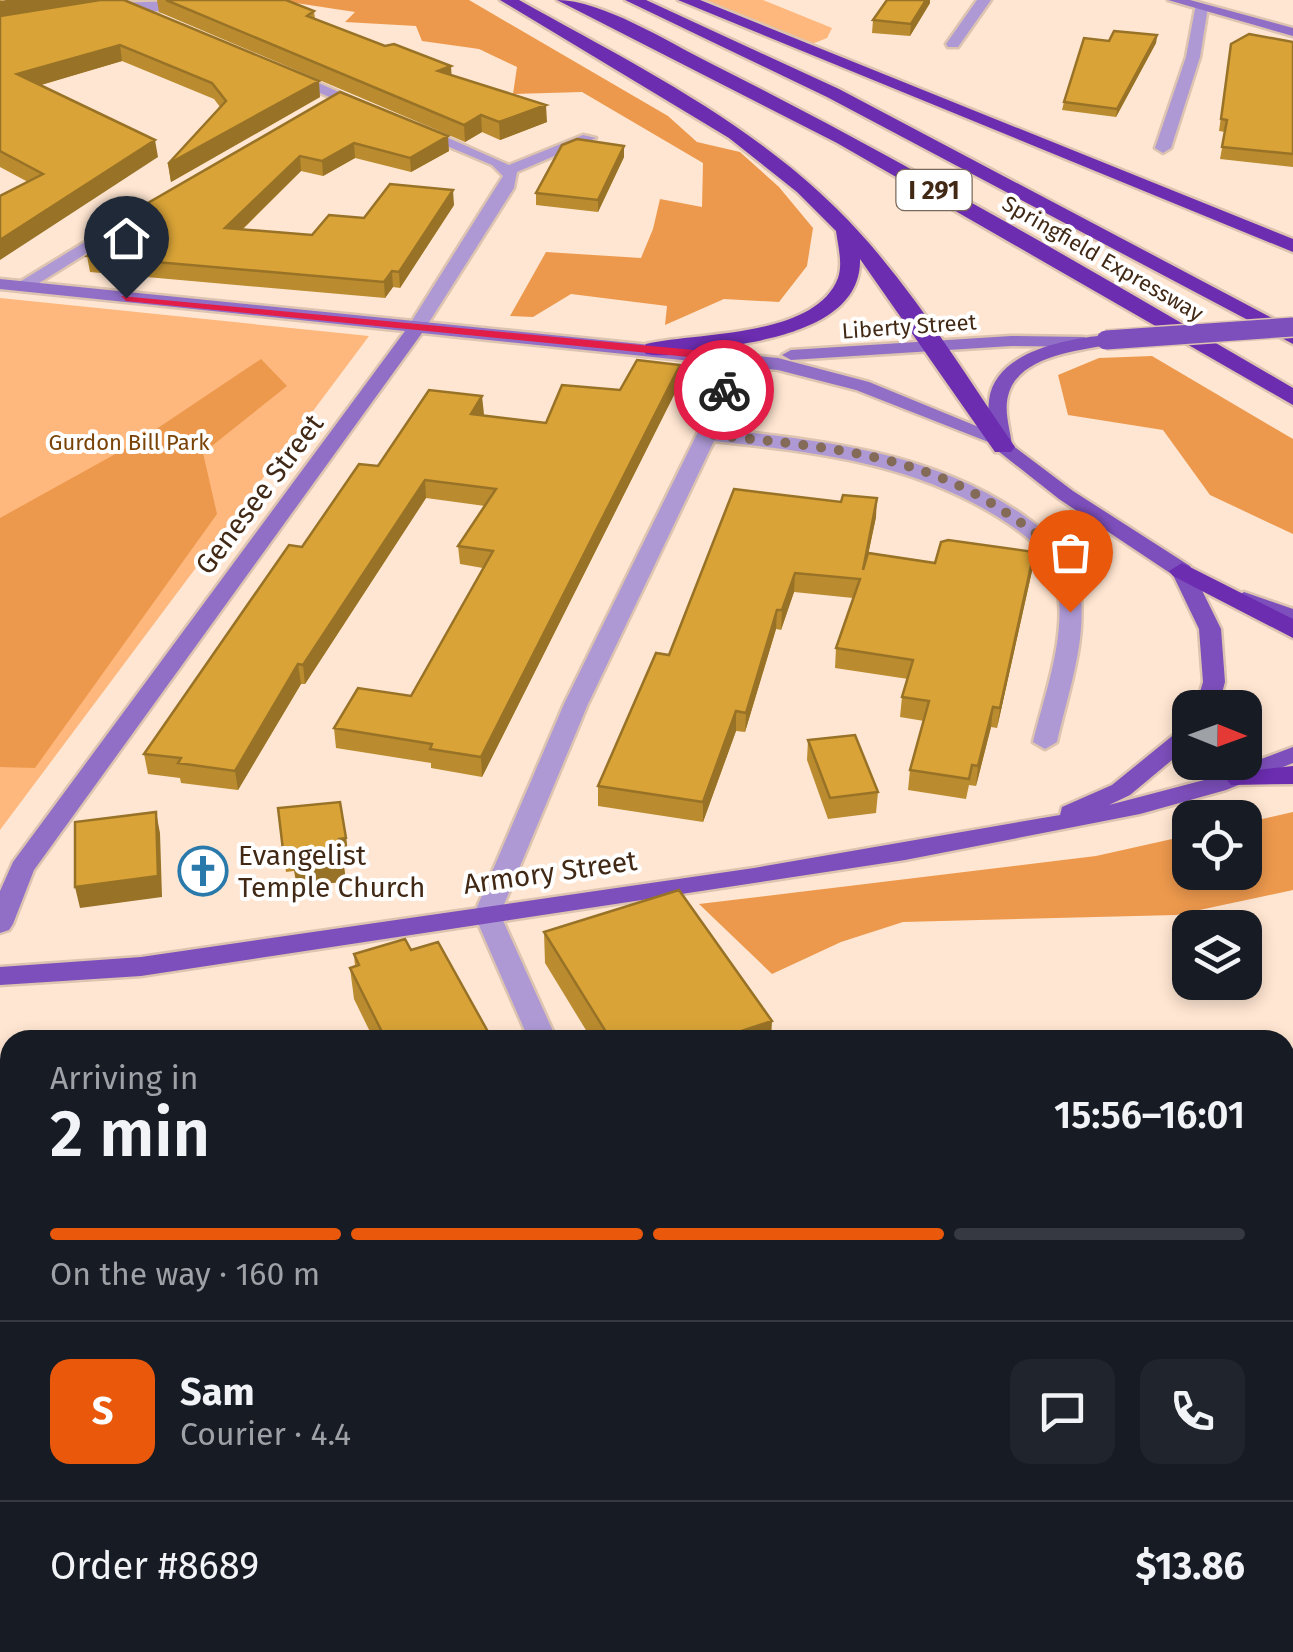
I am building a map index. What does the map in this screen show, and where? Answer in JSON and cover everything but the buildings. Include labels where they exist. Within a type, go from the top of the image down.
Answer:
[{"type":"highway","points":[[508,0],[702,113],[758,150],[806,189],[875,264],[1001,443]]},
{"type":"highway","name":"Springfield Expressway","points":[[566,0],[814,122],[1293,398]]},
{"type":"highway","name":"Springfield Expressway","points":[[633,0],[850,102],[1293,338]]},
{"type":"highway","points":[[686,0],[1293,246]]},
{"type":"highway","points":[[654,349],[758,336],[807,317],[839,295],[848,277],[846,232]]},
{"type":"highway","points":[[1192,577],[1293,630]]},
{"type":"highway","points":[[1262,777],[1293,775]]},
{"type":"main road","points":[[1175,0],[1293,32]]},
{"type":"main road","name":"Liberty Street","points":[[0,284],[654,349],[821,371],[1001,443]]},
{"type":"main road","name":"Genesee Street","points":[[0,924],[22,868],[418,327]]},
{"type":"main road","points":[[1293,327],[1084,342],[1043,356],[1008,378],[998,399],[1001,443],[1066,495],[1192,577],[1293,616]]},
{"type":"main road","name":"Liberty Street","points":[[736,358],[1012,341],[1084,342]]},
{"type":"main road","points":[[1192,577],[1210,629],[1212,690]]},
{"type":"main road","name":"Armory Street","points":[[1048,825],[1121,790],[1172,751]]},
{"type":"main road","name":"Armory Street","points":[[1262,769],[1293,754]]},
{"type":"main road","name":"Armory Street","points":[[0,976],[66,977],[303,938],[844,864],[1118,814],[1238,780]]},
{"type":"street","points":[[86,10],[115,2],[156,7],[209,0]]},
{"type":"street","points":[[954,44],[984,0]]},
{"type":"street","points":[[115,2],[168,24]]},
{"type":"street","points":[[1163,148],[1193,57],[1201,7]]},
{"type":"street","points":[[276,69],[376,112]]},
{"type":"street","points":[[324,106],[340,97]]},
{"type":"street","points":[[395,120],[498,162],[507,172],[588,138]]},
{"type":"street","name":"Genesee Street","points":[[418,327],[506,188],[511,175],[507,172]]},
{"type":"street","points":[[22,286],[151,206]]},
{"type":"street","points":[[539,1030],[487,914],[576,704],[707,434],[736,358]]},
{"type":"street","points":[[707,434],[911,464],[980,494],[1057,554],[1068,581],[1070,612],[1046,742]]},
{"type":"green space","points":[[704,0],[763,0],[832,28],[827,38],[812,44]]},
{"type":"green space","name":"Gurdon Bill Park","points":[[0,298],[369,336],[0,830]]},
{"type":"shaded area","points":[[276,0],[469,0],[668,116],[697,142],[740,152],[779,187],[813,228],[807,266],[779,302],[724,299],[665,325],[667,306],[571,294],[533,317],[510,316],[546,252],[641,258],[660,199],[702,207],[703,163],[582,92],[513,94],[517,67],[479,49],[422,41],[416,26],[345,22],[355,12]]},
{"type":"shaded area","points":[[1152,356],[1293,439],[1293,534],[1210,495],[1163,430],[1068,415],[1058,375],[1099,358]]},
{"type":"shaded area","points":[[261,359],[287,386],[203,453],[217,514],[35,768],[0,767],[0,518],[137,442]]},
{"type":"shaded area","points":[[1293,812],[1293,890],[1199,910],[1172,910],[1172,915],[903,922],[841,942],[772,974],[699,904],[1096,856],[1172,839],[1172,890],[1262,890],[1262,819]]},
{"type":"way so far","points":[[724,390],[707,434],[889,459],[944,476],[980,494],[1057,554],[1068,581],[1070,612]]},
{"type":"place","name":"Evangelist Temple Church","points":[[203,871]]},
{"type":"route","points":[[126,298],[736,358],[724,390]]}]
